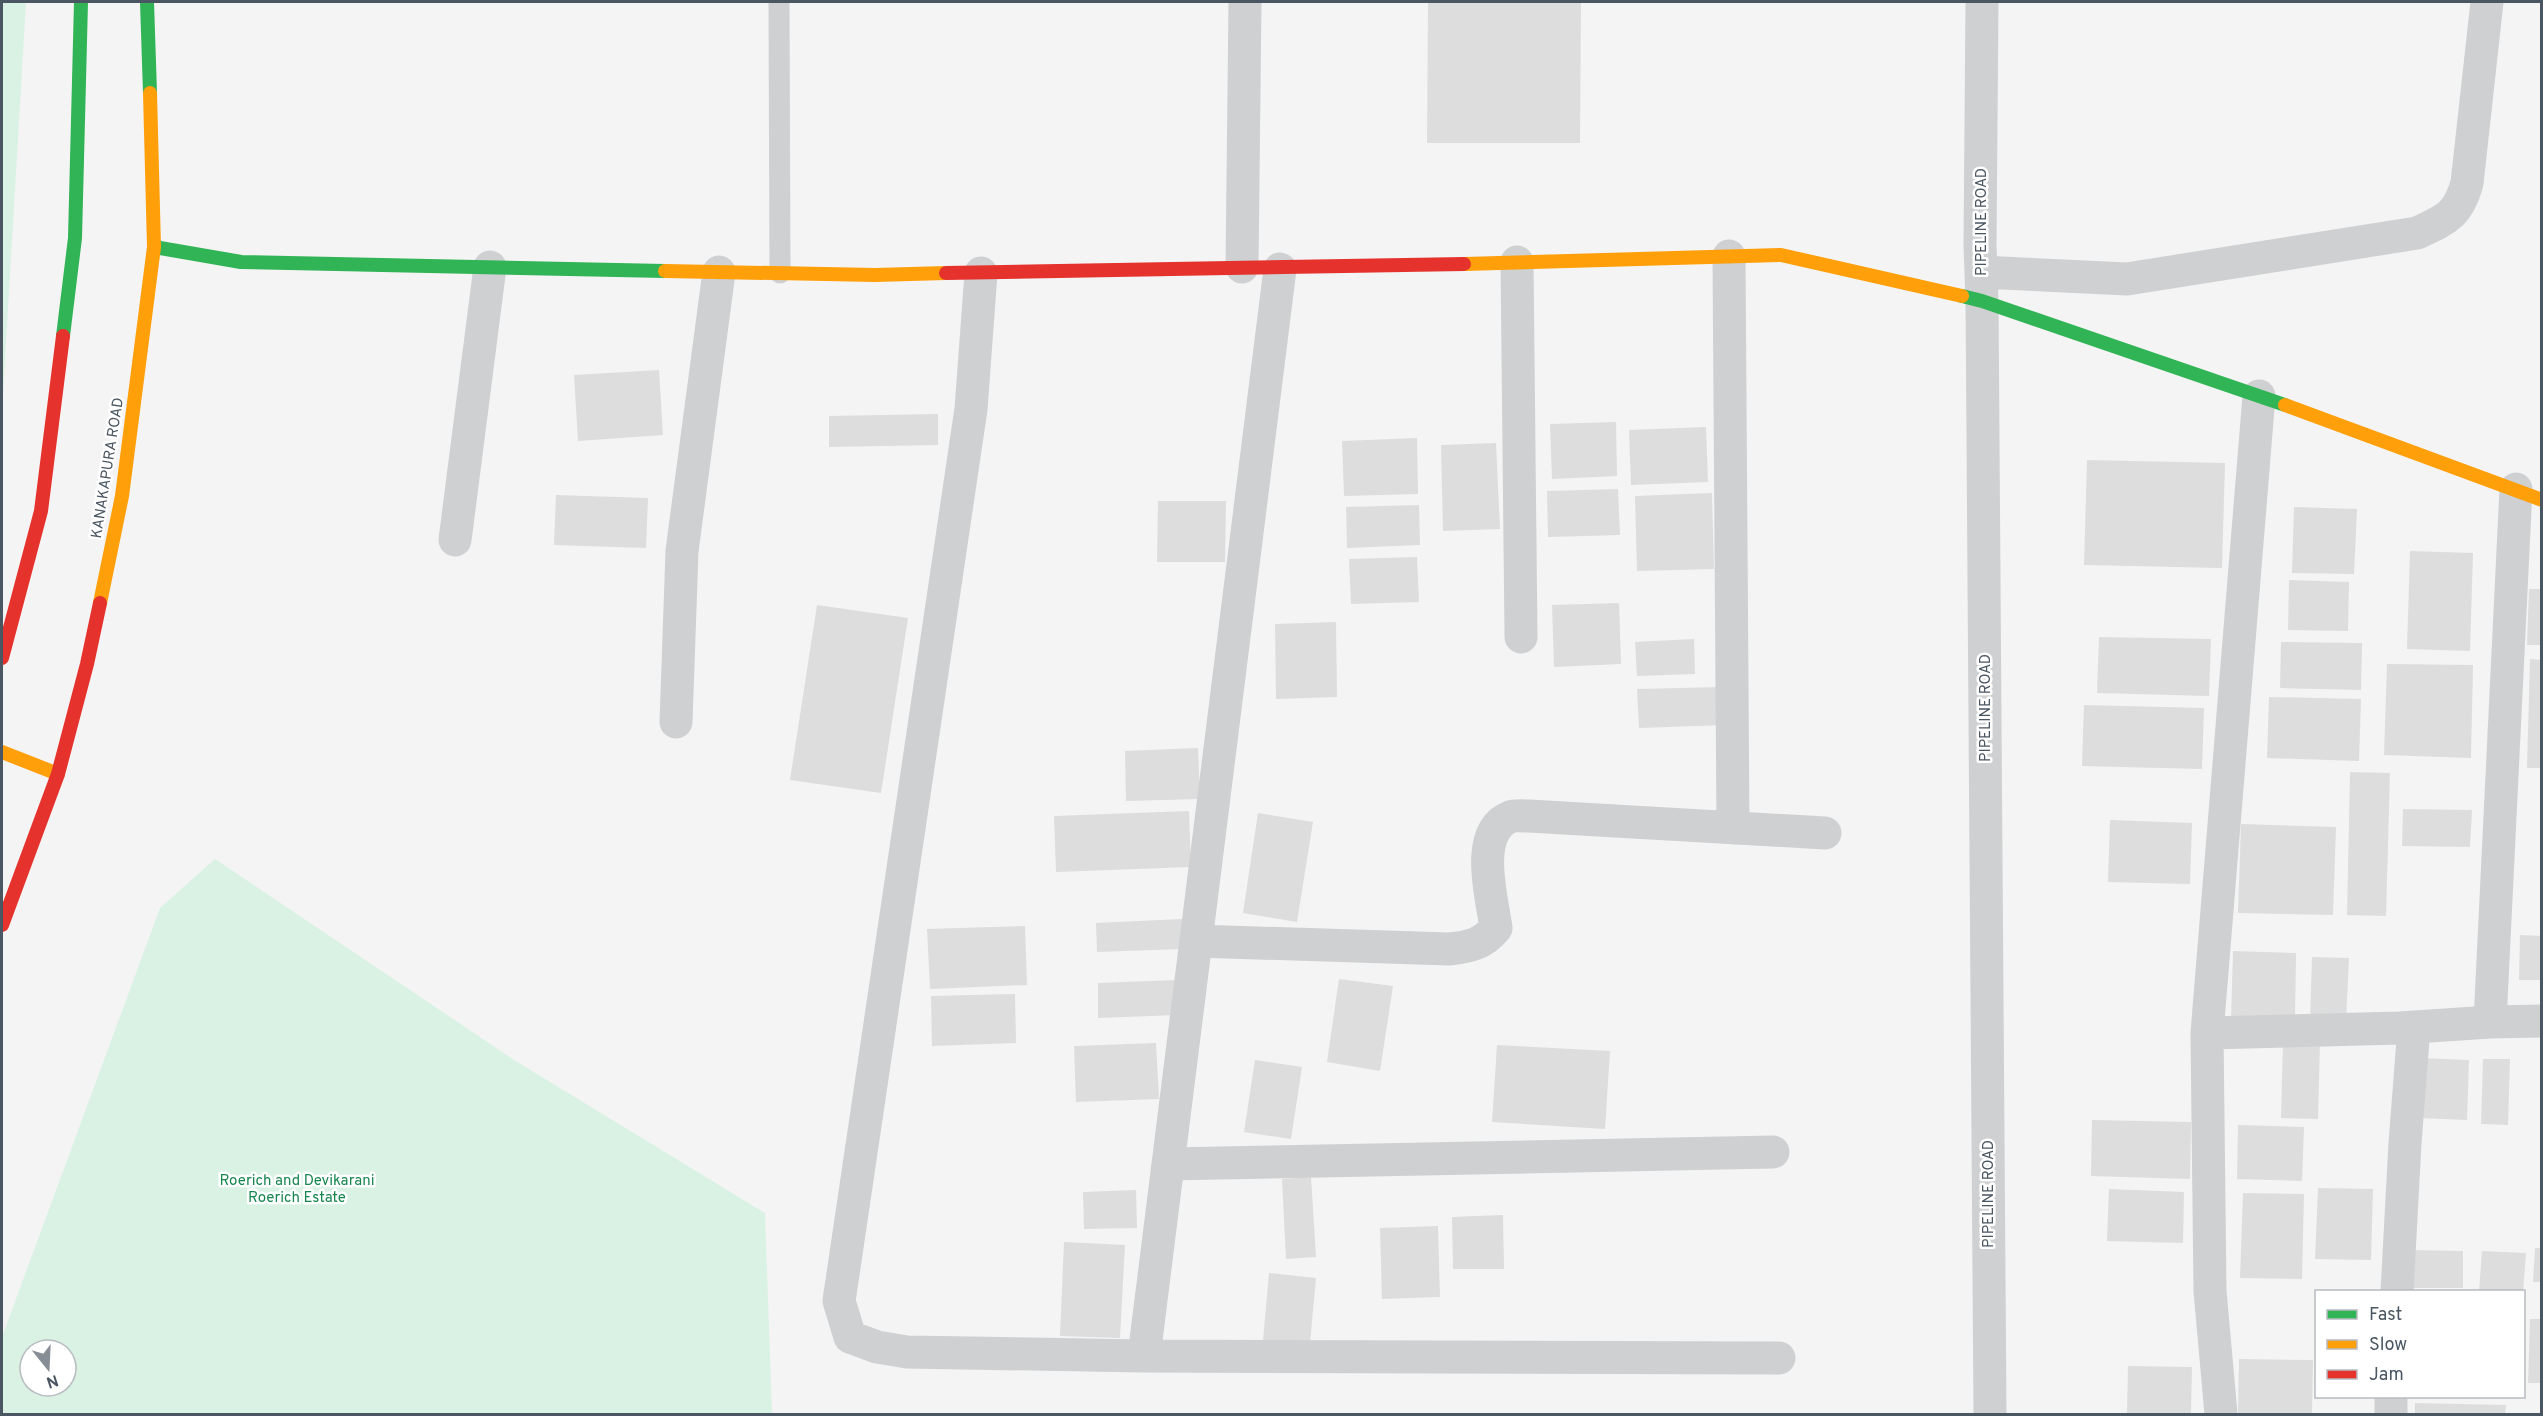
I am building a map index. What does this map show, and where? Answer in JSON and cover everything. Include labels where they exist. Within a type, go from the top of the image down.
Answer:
[{"type":"main road","points":[[2,658],[41,511],[75,238],[81,2]]},
{"type":"main road","name":"KANAKAPURA ROAD","points":[[2,925],[58,774],[87,664],[122,496],[154,247],[147,2]]},
{"type":"main road","points":[[154,247],[241,262],[875,275],[1242,267],[1280,269],[1781,255],[1982,286],[2259,396],[2529,494]]},
{"type":"main road","points":[[2,752],[58,774]]},
{"type":"street","points":[[1242,267],[1245,2]]},
{"type":"street","name":"PIPELINE ROAD","points":[[1982,2],[1990,1414]]},
{"type":"street","points":[[1982,286],[2127,279],[2418,233],[2445,220],[2461,203],[2468,183],[2487,2]]},
{"type":"street","points":[[1729,256],[1733,828]]},
{"type":"street","points":[[1517,262],[1521,637]]},
{"type":"street","points":[[455,540],[490,267]]},
{"type":"street","points":[[1144,1356],[1280,269]]},
{"type":"street","points":[[676,722],[682,551],[719,272]]},
{"type":"street","points":[[981,273],[971,409],[839,1301],[850,1337],[877,1347],[907,1352],[1144,1356],[1779,1358]]},
{"type":"street","points":[[2221,1414],[2210,1291],[2207,1033],[2259,396]]},
{"type":"street","points":[[2490,1022],[2529,494]]},
{"type":"street","points":[[1196,941],[1449,949],[1473,946],[1490,935],[1496,928],[1487,856],[1494,830],[1510,817],[1529,816],[1826,833]]},
{"type":"street","points":[[2207,1033],[2541,1021]]},
{"type":"street","points":[[2397,1290],[2414,1027]]},
{"type":"street","points":[[1168,1164],[1773,1152]]},
{"type":"street","points":[[2391,1398],[2391,1414]]},
{"type":"lane","points":[[779,2],[780,273]]},
{"type":"green space","points":[[2,2],[26,2],[2,411]]},
{"type":"green space","name":"Roerich and Devikarani Roerich Estate","points":[[215,859],[514,1060],[765,1213],[772,1414],[2,1414],[2,1337],[160,908]]},
{"type":"building","points":[[1428,2],[1581,2],[1580,143],[1427,143]]},
{"type":"building","points":[[659,370],[663,435],[578,441],[574,375]]},
{"type":"building","points":[[938,414],[938,445],[829,447],[829,416]]},
{"type":"building","points":[[1616,422],[1617,476],[1552,479],[1550,424]]},
{"type":"building","points":[[1706,427],[1708,482],[1631,485],[1629,430]]},
{"type":"building","points":[[1417,438],[1418,494],[1344,496],[1342,441]]},
{"type":"building","points":[[1496,443],[1500,529],[1443,531],[1441,445]]},
{"type":"building","points":[[2087,460],[2225,463],[2222,568],[2084,565]]},
{"type":"building","points":[[1618,489],[1620,535],[1548,537],[1547,491]]},
{"type":"building","points":[[1712,493],[1714,569],[1637,571],[1635,496]]},
{"type":"building","points":[[556,495],[648,498],[646,548],[554,545]]},
{"type":"building","points":[[1158,501],[1226,501],[1225,562],[1157,562]]},
{"type":"building","points":[[1419,505],[1420,545],[1347,548],[1346,507]]},
{"type":"building","points":[[2294,507],[2357,509],[2354,574],[2292,573]]},
{"type":"building","points":[[2410,551],[2473,553],[2470,651],[2407,649]]},
{"type":"building","points":[[1417,557],[1419,602],[1351,604],[1349,559]]},
{"type":"building","points":[[2289,580],[2349,582],[2348,631],[2288,630]]},
{"type":"building","points":[[2529,589],[2542,589],[2542,645],[2527,645]]},
{"type":"building","points":[[1619,603],[1621,664],[1554,667],[1552,605]]},
{"type":"building","points":[[817,605],[908,618],[881,793],[790,780]]},
{"type":"building","points":[[1336,622],[1337,697],[1276,699],[1275,624]]},
{"type":"building","points":[[2099,637],[2211,639],[2209,696],[2097,693]]},
{"type":"building","points":[[1694,639],[1695,674],[1637,676],[1635,642]]},
{"type":"building","points":[[2281,642],[2362,643],[2361,690],[2280,688]]},
{"type":"building","points":[[2530,659],[2542,660],[2542,768],[2527,768]]},
{"type":"building","points":[[2387,664],[2473,665],[2471,758],[2384,755]]},
{"type":"building","points":[[1723,687],[1724,725],[1639,728],[1637,689]]},
{"type":"building","points":[[2269,697],[2361,699],[2359,761],[2267,758]]},
{"type":"building","points":[[2084,705],[2204,708],[2202,769],[2082,766]]},
{"type":"building","points":[[1198,748],[1200,799],[1126,801],[1125,751]]},
{"type":"building","points":[[2350,772],[2390,773],[2386,916],[2347,915]]},
{"type":"building","points":[[2403,809],[2472,810],[2470,847],[2402,846]]},
{"type":"building","points":[[1189,811],[1191,867],[1056,872],[1054,816]]},
{"type":"building","points":[[1258,813],[1313,822],[1297,922],[1243,913]]},
{"type":"building","points":[[2110,820],[2192,823],[2190,884],[2108,882]]},
{"type":"building","points":[[2241,824],[2336,827],[2333,915],[2238,913]]},
{"type":"building","points":[[1182,919],[1182,949],[1097,952],[1096,923]]},
{"type":"building","points":[[1025,926],[1027,985],[930,989],[927,929]]},
{"type":"building","points":[[2520,935],[2542,936],[2542,980],[2519,980]]},
{"type":"building","points":[[2233,951],[2296,953],[2295,1019],[2231,1019]]},
{"type":"building","points":[[2312,957],[2349,958],[2346,1021],[2310,1021]]},
{"type":"building","points":[[1339,979],[1393,986],[1380,1071],[1327,1062]]},
{"type":"building","points":[[1177,980],[1178,1015],[1098,1018],[1098,983]]},
{"type":"building","points":[[1015,994],[1016,1043],[932,1046],[931,996]]},
{"type":"building","points":[[1156,1043],[1159,1099],[1076,1102],[1074,1046]]},
{"type":"building","points":[[2283,1043],[2320,1043],[2318,1119],[2281,1118]]},
{"type":"building","points":[[1497,1045],[1610,1051],[1605,1129],[1492,1122]]},
{"type":"building","points":[[2419,1058],[2469,1060],[2467,1120],[2417,1118]]},
{"type":"building","points":[[2483,1059],[2510,1059],[2508,1125],[2481,1124]]},
{"type":"building","points":[[1255,1060],[1302,1067],[1291,1139],[1244,1132]]},
{"type":"building","points":[[2092,1120],[2191,1122],[2190,1179],[2091,1176]]},
{"type":"building","points":[[2238,1125],[2304,1127],[2302,1181],[2237,1179]]},
{"type":"building","points":[[1311,1177],[1316,1257],[1286,1259],[1282,1179]]},
{"type":"building","points":[[2318,1188],[2373,1189],[2371,1260],[2315,1259]]},
{"type":"building","points":[[2109,1189],[2184,1192],[2183,1243],[2107,1241]]},
{"type":"building","points":[[1136,1190],[1137,1228],[1084,1229],[1083,1192]]},
{"type":"building","points":[[2243,1193],[2304,1194],[2302,1279],[2240,1278]]},
{"type":"building","points":[[1503,1215],[1504,1269],[1453,1269],[1452,1217]]},
{"type":"building","points":[[1438,1226],[1440,1297],[1382,1299],[1380,1228]]},
{"type":"building","points":[[1064,1242],[1125,1245],[1120,1338],[1060,1336]]},
{"type":"building","points":[[2535,1248],[2542,1248],[2542,1282],[2533,1282]]},
{"type":"building","points":[[2412,1250],[2463,1251],[2463,1288],[2411,1288]]},
{"type":"building","points":[[2482,1251],[2526,1253],[2523,1290],[2479,1290]]},
{"type":"building","points":[[1269,1273],[1316,1278],[1310,1344],[1263,1340]]},
{"type":"building","points":[[2530,1319],[2542,1319],[2542,1383],[2528,1383]]},
{"type":"building","points":[[2239,1359],[2313,1360],[2312,1414],[2238,1414]]},
{"type":"building","points":[[2128,1366],[2192,1367],[2191,1414],[2127,1414]]},
{"type":"building","points":[[2415,1403],[2506,1405],[2505,1414],[2415,1414]]},
{"type":"traffic: fast","points":[[63,336],[75,238],[81,2]]},
{"type":"traffic: fast","points":[[147,2],[150,93]]},
{"type":"traffic: fast","points":[[154,247],[241,262],[665,271]]},
{"type":"traffic: fast","points":[[1962,296],[2285,405]]},
{"type":"traffic: slow","points":[[100,603],[122,496],[154,247],[150,93]]},
{"type":"traffic: slow","points":[[1464,264],[1781,255],[1962,296]]},
{"type":"traffic: slow","points":[[665,271],[875,275],[946,273]]},
{"type":"traffic: slow","points":[[2285,405],[2542,500]]},
{"type":"traffic: slow","points":[[2,752],[58,774]]},
{"type":"traffic: jam","points":[[946,273],[1464,264]]},
{"type":"traffic: jam","points":[[2,658],[41,511],[63,336]]},
{"type":"traffic: jam","points":[[2,925],[58,774],[87,664],[100,603]]}]
